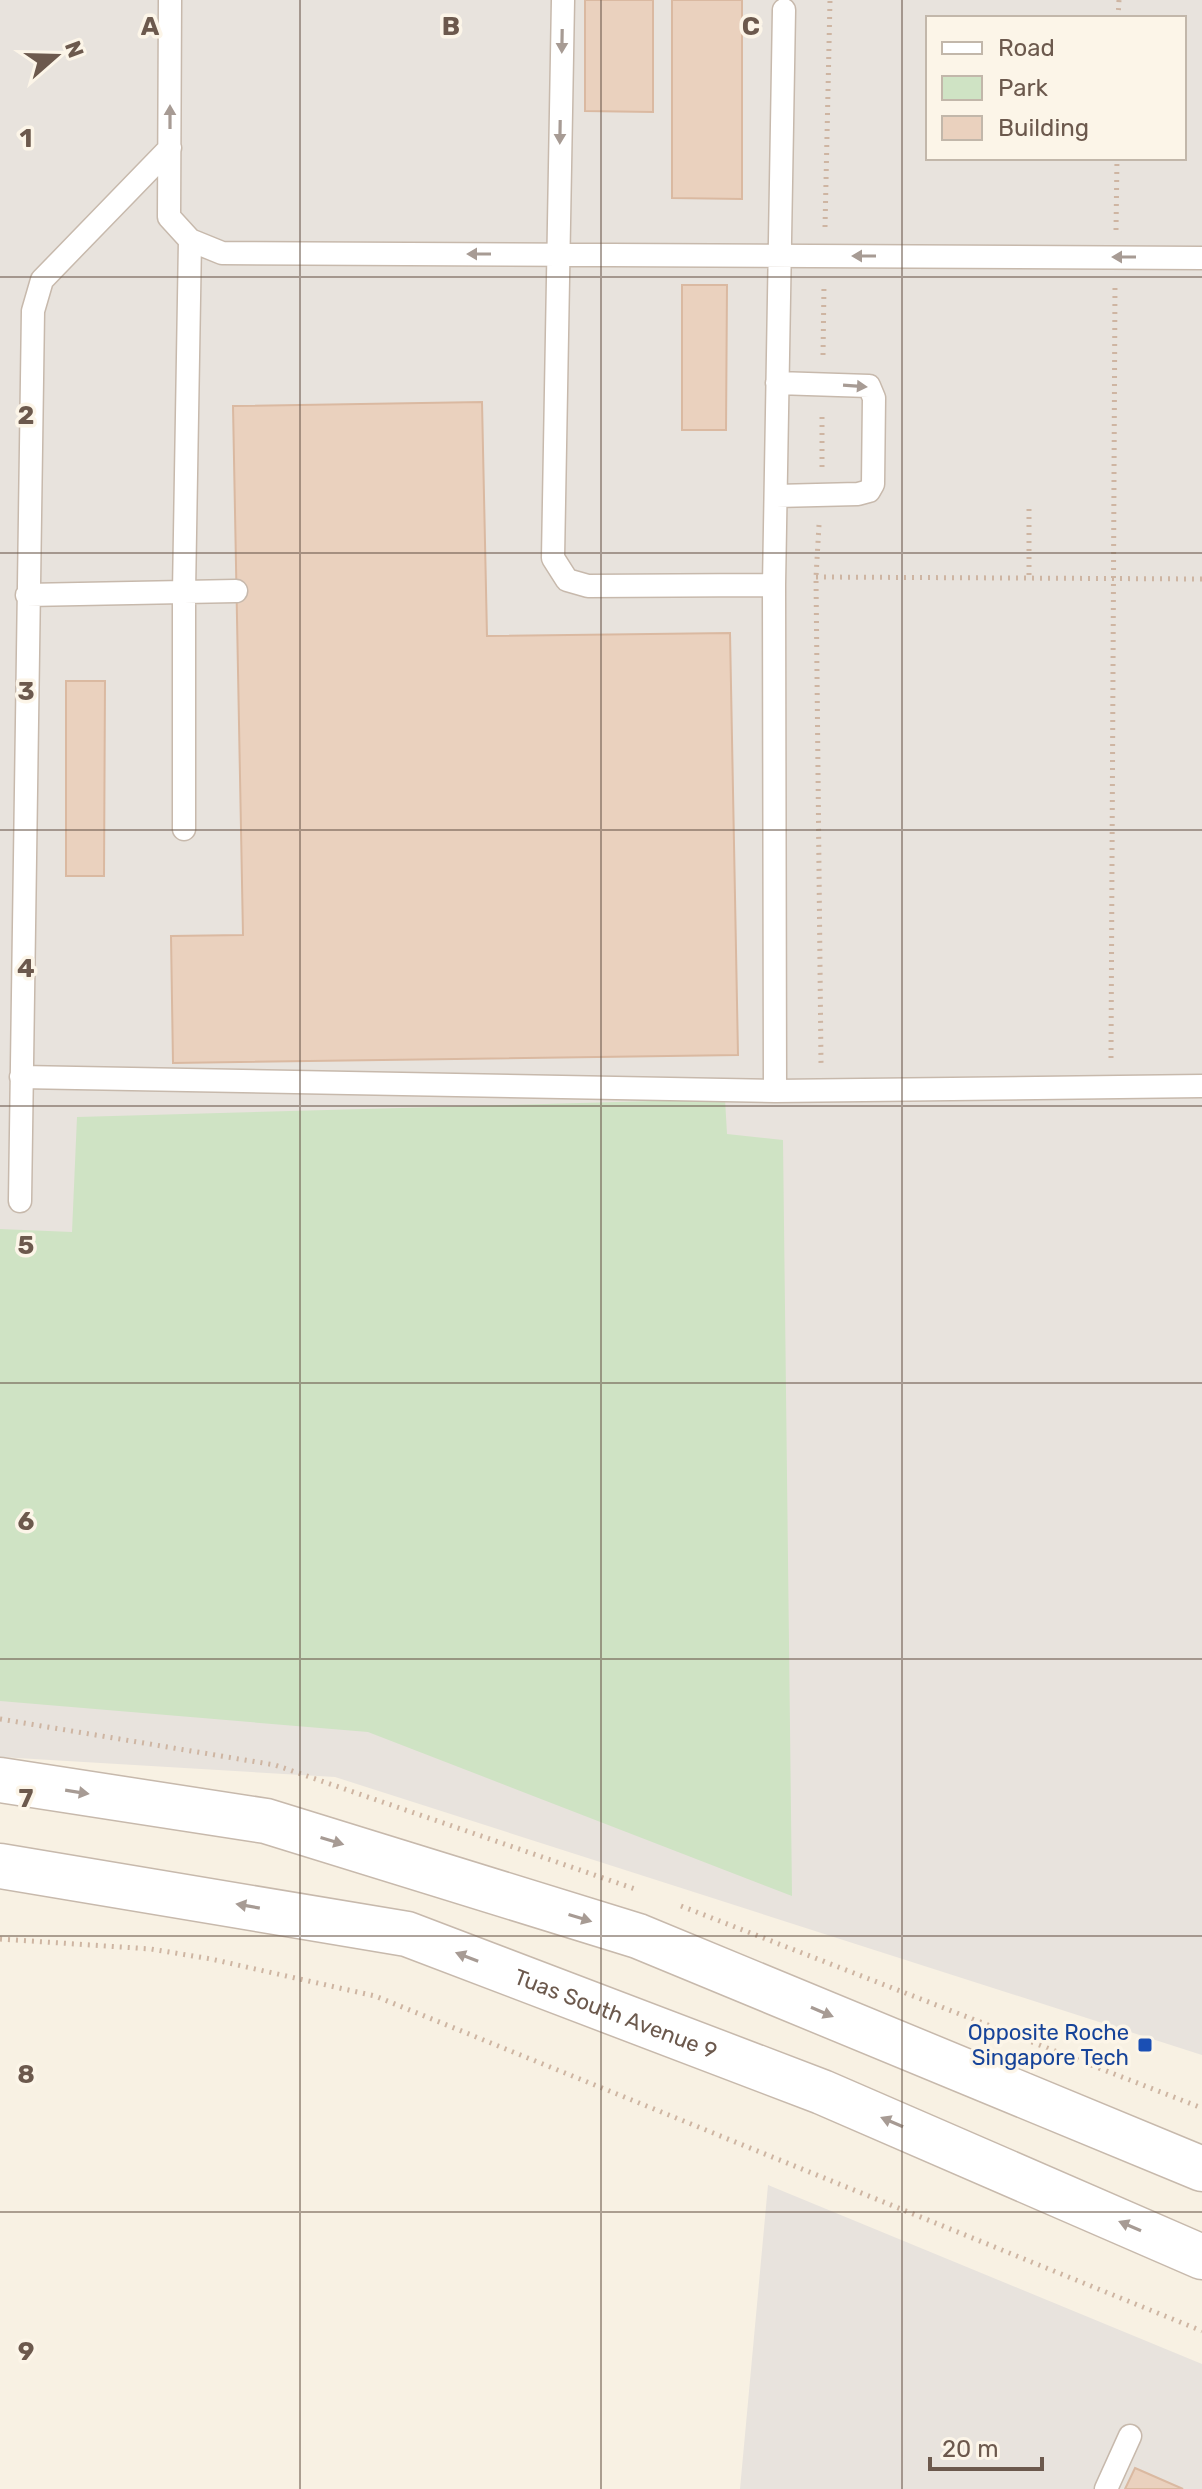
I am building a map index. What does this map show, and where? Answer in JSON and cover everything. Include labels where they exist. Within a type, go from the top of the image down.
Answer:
[{"type":"street","points":[[0,1780],[266,1821],[638,1936],[1202,2169]]},
{"type":"street","name":"Tuas South Avenue 9","points":[[0,1866],[148,1888],[407,1934],[822,2092],[1202,2257]]},
{"type":"lane","points":[[170,0],[169,217],[190,240],[222,253],[1202,258]]},
{"type":"lane","points":[[563,0],[553,558],[567,580],[588,586],[774,585]]},
{"type":"lane","points":[[775,1091],[774,585],[784,10]]},
{"type":"lane","points":[[20,1201],[33,311],[42,280],[170,148]]},
{"type":"lane","points":[[184,829],[184,592],[190,240]]},
{"type":"lane","points":[[776,496],[821,496],[869,491],[873,484],[874,398],[869,386],[777,383]]},
{"type":"lane","points":[[27,595],[236,591]]},
{"type":"lane","points":[[21,1077],[775,1091],[1202,1086]]},
{"type":"lane","points":[[1106,2489],[1130,2436]]},
{"type":"path","points":[[822,1090],[816,577],[821,496],[830,0]]},
{"type":"path","points":[[1111,1087],[1117,160]]},
{"type":"path","points":[[1029,509],[1029,577]]},
{"type":"path","points":[[816,577],[1202,579]]},
{"type":"path","points":[[0,1939],[151,1949],[211,1959],[375,1996],[1202,2331]]},
{"type":"shaded area","points":[[0,0],[1202,0],[1202,2055],[335,1777],[0,1757]]},
{"type":"shaded area","points":[[768,2185],[1202,2364],[1202,2489],[740,2489]]},
{"type":"green space","points":[[725,1099],[727,1134],[783,1140],[792,1896],[368,1732],[0,1701],[0,1229],[72,1232],[77,1117]]},
{"type":"building","points":[[585,0],[653,0],[653,112],[585,111]]},
{"type":"building","points":[[672,0],[742,0],[742,199],[672,198]]},
{"type":"building","points":[[682,285],[727,285],[726,430],[682,430]]},
{"type":"building","points":[[482,402],[487,636],[730,633],[738,1055],[173,1063],[171,936],[243,935],[233,406]]},
{"type":"building","points":[[66,681],[105,681],[104,876],[66,876]]},
{"type":"building","points":[[1135,2468],[1183,2489],[1125,2489]]},
{"type":"place","name":"Opposite Roche Singapore Tech","points":[[1145,2045]]}]
